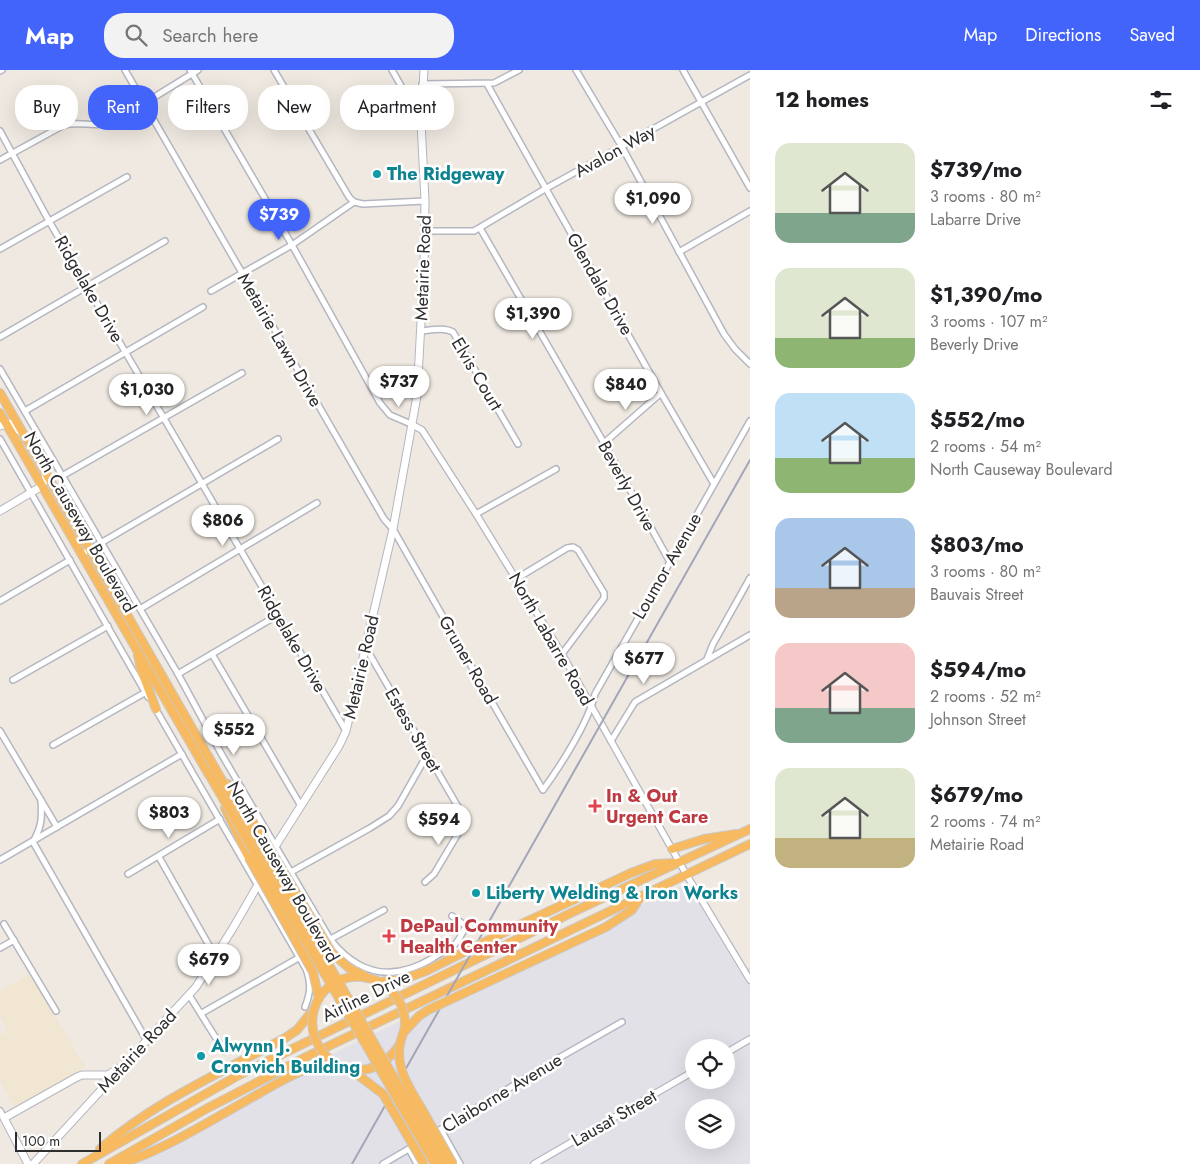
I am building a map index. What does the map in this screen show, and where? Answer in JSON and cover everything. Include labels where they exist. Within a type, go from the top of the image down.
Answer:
[{"type":"highway","name":"North Causeway Boulevard","points":[[0,393],[444,1164]]},
{"type":"highway","name":"North Causeway Boulevard","points":[[0,413],[3,424],[82,554],[435,1164]]},
{"type":"highway","points":[[136,648],[140,669],[156,709]]},
{"type":"highway","points":[[120,1164],[176,1139],[278,1083],[314,1066],[328,1064],[360,1070],[380,1065],[391,1056],[400,1044],[404,1032],[405,1018],[398,1000],[390,989],[349,968],[332,953],[260,832],[215,766]]},
{"type":"highway","points":[[207,771],[249,858],[313,972],[319,999]]},
{"type":"highway","name":"Airline Drive","points":[[85,1162],[239,1075],[573,912],[750,829]]},
{"type":"highway","points":[[672,849],[704,839],[741,833]]},
{"type":"highway","name":"Airline Drive","points":[[109,1164],[206,1109],[308,1056],[750,844]]},
{"type":"highway","points":[[85,1162],[118,1133],[167,1102],[297,1030],[314,1009],[324,992],[338,982],[354,977],[375,980],[414,976],[631,873],[655,864],[680,863]]},
{"type":"highway","points":[[404,1032],[419,1016],[428,1010],[606,927],[632,910],[641,896]]},
{"type":"highway","points":[[314,1009],[312,1026],[315,1042],[324,1056],[338,1065]]},
{"type":"highway","points":[[400,1044],[401,1067],[407,1084],[453,1164]]},
{"type":"highway","points":[[350,1069],[383,1094],[424,1164]]},
{"type":"main road","name":"Metairie Road","points":[[422,84],[424,70]]},
{"type":"main road","name":"Metairie Road","points":[[34,1164],[189,995],[258,886],[276,845],[339,746],[346,731],[393,529],[417,396],[425,201],[422,130]]},
{"type":"main road","points":[[3,424],[10,423],[27,440]]},
{"type":"main road","points":[[0,511],[42,486],[46,476],[43,467]]},
{"type":"main road","points":[[28,1164],[1,1117],[77,1077],[82,1075],[108,1075],[127,1063]]},
{"type":"main road","points":[[95,1076],[99,1082],[100,1092]]},
{"type":"street","name":"Metairie Lawn Drive","points":[[125,70],[134,85]]},
{"type":"street","points":[[158,95],[191,72],[198,70]]},
{"type":"street","points":[[274,70],[349,197],[354,202],[362,204],[425,201]]},
{"type":"street","points":[[392,70],[401,85]]},
{"type":"street","points":[[422,84],[487,84],[494,83],[520,70]]},
{"type":"street","points":[[576,70],[622,147],[724,334],[735,349],[750,364]]},
{"type":"street","points":[[683,70],[750,188]]},
{"type":"street","points":[[191,72],[292,244],[380,403],[390,415],[411,424]]},
{"type":"street","name":"Avalon Way","points":[[480,228],[545,189],[750,75]]},
{"type":"street","name":"Glendale Drive","points":[[487,84],[714,484]]},
{"type":"street","points":[[0,160],[64,125],[71,123],[88,125]]},
{"type":"street","name":"Metairie Lawn Drive","points":[[158,127],[384,519],[393,529]]},
{"type":"street","name":"Ridgelake Drive","points":[[0,131],[49,221],[346,731]]},
{"type":"street","points":[[0,249],[127,177]]},
{"type":"street","points":[[211,291],[292,244],[354,202]]},
{"type":"street","points":[[679,252],[750,211]]},
{"type":"street","points":[[424,231],[470,232],[480,228]]},
{"type":"street","name":"Beverly Drive","points":[[480,228],[670,562]]},
{"type":"street","points":[[0,336],[166,241]]},
{"type":"street","points":[[25,411],[203,307]]},
{"type":"street","name":"Elvis Court","points":[[421,331],[450,330],[456,335],[518,444]]},
{"type":"street","name":"North Causeway Boulevard","points":[[0,369],[330,939],[349,959],[368,970],[382,972],[406,970],[423,963],[456,944],[466,926],[452,916]]},
{"type":"street","points":[[62,476],[242,373]]},
{"type":"street","points":[[604,443],[661,393]]},
{"type":"street","name":"Loumor Avenue","points":[[543,790],[558,770],[592,708],[595,694],[750,421]]},
{"type":"street","name":"North Labarre Road","points":[[411,424],[422,430],[562,654],[686,874],[750,980]]},
{"type":"street","name":"North Causeway Boulevard","points":[[0,439],[300,958],[310,981],[311,990],[305,1006]]},
{"type":"street","points":[[82,554],[278,439]]},
{"type":"street","points":[[476,514],[556,469]]},
{"type":"street","points":[[140,608],[317,503]]},
{"type":"street","name":"Gruner Road","points":[[393,529],[543,790]]},
{"type":"street","points":[[516,579],[567,548],[574,547],[578,550],[604,593],[604,598],[562,654]]},
{"type":"street","points":[[0,601],[70,560]]},
{"type":"street","points":[[707,660],[713,644],[750,578]]},
{"type":"street","points":[[178,674],[278,615]]},
{"type":"street","points":[[13,680],[108,626]]},
{"type":"street","points":[[611,741],[634,702],[750,635]]},
{"type":"street","name":"Estess Street","points":[[365,647],[461,812],[462,825],[459,832],[434,874],[425,882]]},
{"type":"street","points":[[212,654],[301,806]]},
{"type":"street","points":[[53,745],[146,692]]},
{"type":"street","points":[[0,730],[57,827]]},
{"type":"street","points":[[0,860],[182,754]]},
{"type":"street","points":[[291,872],[389,816],[398,806],[427,755]]},
{"type":"street","points":[[33,842],[39,831],[42,818],[41,800]]},
{"type":"street","points":[[128,874],[220,819]]},
{"type":"street","points":[[33,842],[147,1041]]},
{"type":"street","points":[[159,856],[215,956]]},
{"type":"street","points":[[202,1013],[384,910]]},
{"type":"street","points":[[4,924],[56,1011]]},
{"type":"street","points":[[0,948],[14,940]]},
{"type":"street","points":[[189,995],[224,1051]]},
{"type":"street","name":"Claiborne Avenue","points":[[383,1164],[622,1022]]},
{"type":"street","points":[[735,1048],[750,1039]]},
{"type":"street","name":"Lausat Street","points":[[534,1164],[685,1076]]},
{"type":"street","points":[[441,1130],[460,1164]]},
{"type":"street","points":[[409,1149],[417,1164]]},
{"type":"shaded area","points":[[687,883],[740,972],[750,967],[750,1164],[132,1164],[340,1050]]},
{"type":"shaded area","points":[[30,974],[85,1067],[15,1107],[0,1081],[0,1035],[8,1031],[0,1017],[0,991]]},
{"type":"railway","points":[[352,1164],[750,460]]},
{"type":"place","name":"The Ridgeway","points":[[377,174]]},
{"type":"place","name":"In & Out Urgent Care","points":[[595,806]]},
{"type":"place","name":"Liberty Welding & Iron Works","points":[[476,893]]},
{"type":"place","name":"DePaul Community Health Center","points":[[389,936]]},
{"type":"place","name":"Alwynn J. Cronvich Building","points":[[201,1056]]}]
